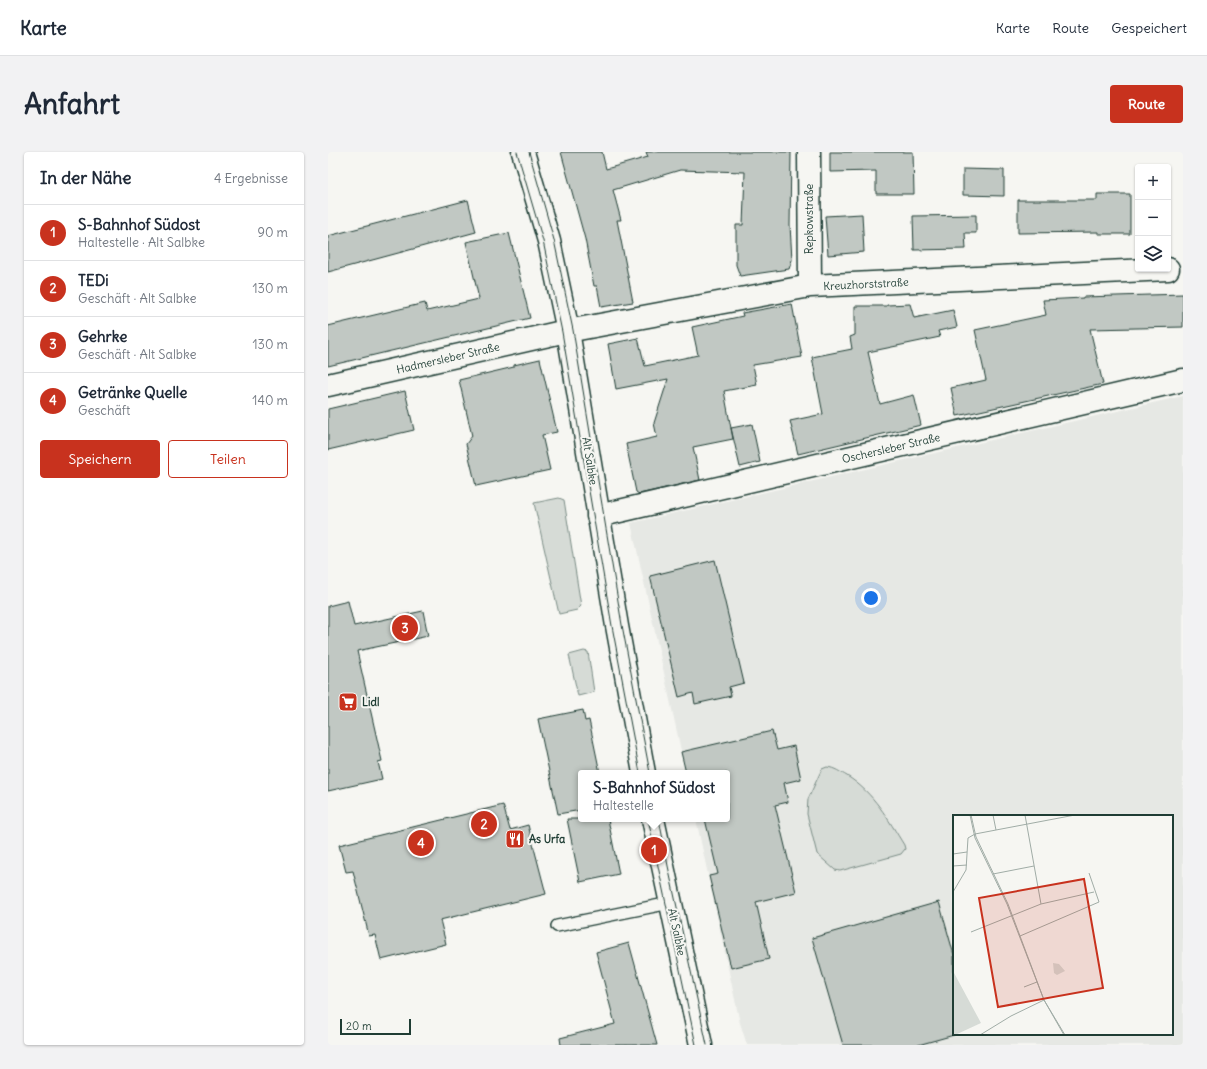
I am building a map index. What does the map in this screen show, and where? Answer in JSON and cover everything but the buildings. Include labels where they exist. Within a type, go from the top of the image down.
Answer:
[{"type":"street","name":"Alt Salbke","points":[[523,152],[548,241],[568,331],[618,633],[643,770]]},
{"type":"street","name":"Repkowstraße","points":[[809,152],[810,286]]},
{"type":"street","name":"Kreuzhorststraße","points":[[1171,269],[1183,268]]},
{"type":"street","name":"Kreuzhorststraße","points":[[568,331],[810,286],[1135,271]]},
{"type":"street","name":"Hadmersleber Straße","points":[[328,385],[568,331]]},
{"type":"street","name":"Oschersleber Straße","points":[[598,516],[1183,380]]},
{"type":"street","name":"Alt Salbke","points":[[654,822],[701,1045]]},
{"type":"lane","points":[[557,926],[665,904],[670,901]]},
{"type":"shaded area","points":[[1183,396],[1183,1045],[747,1045],[740,1023],[697,822],[730,822],[730,770],[685,770],[631,523]]},
{"type":"shaded area","points":[[559,498],[564,500],[581,606],[577,610],[559,614],[534,503]]},
{"type":"shaded area","points":[[584,651],[588,652],[594,692],[578,696],[569,655]]},
{"type":"shaded area","points":[[827,767],[835,769],[847,776],[873,798],[904,845],[905,849],[901,854],[840,871],[835,870],[817,854],[807,814],[808,799],[822,769]]},
{"type":"tram line","points":[[517,152],[543,241],[562,332],[612,626],[639,770]]},
{"type":"tram line","points":[[529,152],[554,240],[573,330],[622,625],[649,770]]},
{"type":"tram line","points":[[649,822],[696,1045]]},
{"type":"tram line","points":[[660,822],[707,1045]]},
{"type":"place","name":"Gehrke","points":[[405,628]]},
{"type":"place","name":"Lidl","points":[[348,702]]},
{"type":"place","name":"TEDi","points":[[484,824]]},
{"type":"place","name":"As Urfa","points":[[515,839]]},
{"type":"place","name":"Getränke Quelle","points":[[421,843]]},
{"type":"place","name":"S-Bahnhof Südost","points":[[654,850]]}]
